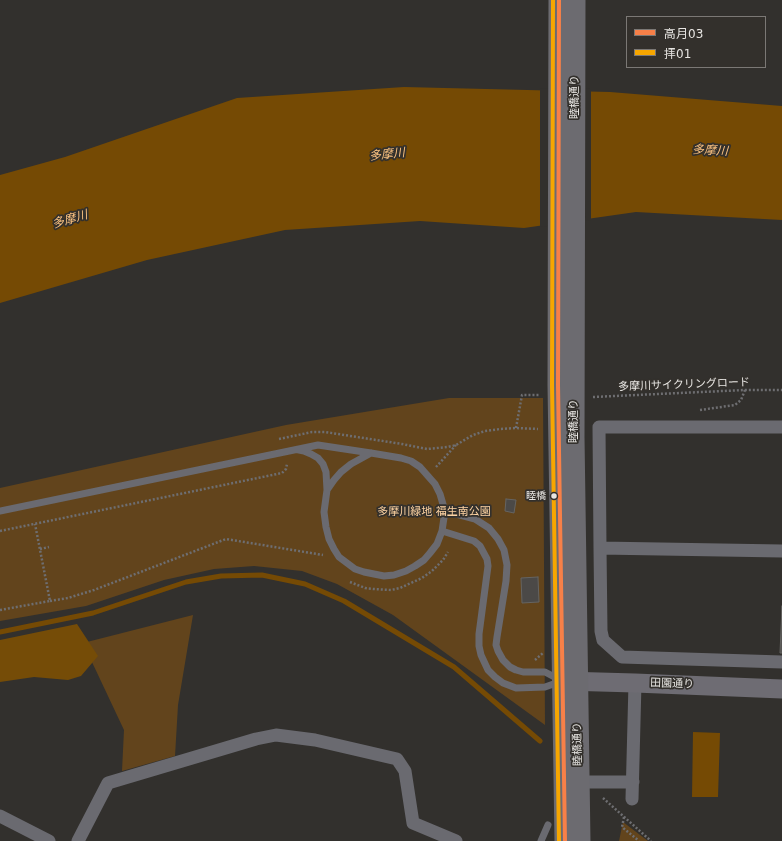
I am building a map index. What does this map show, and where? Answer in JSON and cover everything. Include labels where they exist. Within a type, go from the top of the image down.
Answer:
[{"type":"main road","name":"睦橋通り","points":[[559,0],[560,387],[570,681],[565,841]]},
{"type":"main road","name":"睦橋通り","points":[[560,387],[575,0]]},
{"type":"main road","name":"睦橋通り","points":[[570,681],[577,717],[580,841]]},
{"type":"street","points":[[782,427],[599,427],[601,631],[603,640],[622,657],[782,662]]},
{"type":"street","points":[[600,548],[782,551]]},
{"type":"street","name":"田園通り","points":[[570,681],[782,689]]},
{"type":"street","points":[[632,799],[635,683]]},
{"type":"street","points":[[78,841],[108,783],[256,739],[276,735],[315,740],[397,759],[405,771],[413,823],[456,841]]},
{"type":"street","points":[[579,782],[633,782]]},
{"type":"street","points":[[0,816],[49,841]]},
{"type":"lane","points":[[0,511],[318,445],[401,458],[412,461],[420,467],[435,484],[440,494],[445,511],[442,531],[437,544],[424,560],[406,571],[394,575],[384,576],[355,569],[339,557],[329,539],[324,512],[327,490],[326,472],[323,464],[318,458],[304,451],[295,450]]},
{"type":"lane","points":[[327,490],[341,472],[351,464],[371,453]]},
{"type":"lane","points":[[445,511],[475,520],[489,528],[498,538],[504,550],[507,565],[506,581],[496,645],[503,660],[510,667],[516,670],[523,672],[545,672],[570,681]]},
{"type":"lane","points":[[442,531],[474,541],[480,546],[487,559],[488,566],[479,646],[481,655],[488,670],[503,683],[516,688],[545,687],[570,681]]},
{"type":"lane","points":[[541,841],[548,826]]},
{"type":"path","points":[[516,428],[522,395],[560,387]]},
{"type":"path","name":"多摩川サイクリングロード","points":[[592,397],[746,390],[782,390]]},
{"type":"path","points":[[427,448],[456,445],[473,435],[485,431],[516,428],[538,428]]},
{"type":"path","points":[[0,531],[282,473],[286,469],[288,462],[284,438]]},
{"type":"path","points":[[438,469],[436,467],[456,445]]},
{"type":"path","points":[[35,524],[50,601]]},
{"type":"path","points":[[0,610],[68,598],[94,590],[226,540],[322,554],[325,558]]},
{"type":"path","points":[[40,549],[49,547]]},
{"type":"path","points":[[349,581],[365,588],[391,590],[400,588],[422,578],[432,571],[443,560],[450,547]]},
{"type":"path","points":[[532,662],[547,648]]},
{"type":"path","points":[[601,797],[651,841]]},
{"type":"path","points":[[624,816],[622,827],[639,841]]},
{"type":"green space","name":"多摩川緑地 福生南公園","points":[[449,398],[543,398],[545,725],[393,615],[337,584],[302,571],[254,566],[214,569],[164,580],[86,606],[0,621],[0,488],[286,425]]},
{"type":"green space","points":[[193,615],[178,705],[175,756],[122,771],[124,730],[83,643]]},
{"type":"green space","points":[[623,822],[648,841],[619,841]]},
{"type":"shaded area","points":[[77,624],[98,656],[81,676],[68,680],[34,677],[0,682],[0,640]]},
{"type":"water","name":"多摩川","points":[[404,87],[610,92],[782,106],[782,220],[636,212],[524,228],[420,221],[285,230],[147,260],[0,303],[0,175],[65,157],[237,98]]},
{"type":"water","points":[[693,732],[720,733],[718,797],[692,797]]},
{"type":"pier","points":[[540,88],[591,89],[591,220],[540,227]]},
{"type":"building","points":[[506,499],[516,500],[514,513],[505,511]]},
{"type":"building","points":[[538,577],[539,602],[522,603],[521,578]]},
{"type":"building","points":[[782,606],[782,653],[780,653]]},
{"type":"waterway","points":[[0,632],[93,613],[186,582],[221,576],[262,575],[305,584],[344,601],[454,667],[540,741]]},
{"type":"transit line","name":"拝01","points":[[553,0],[552,385],[559,841]]},
{"type":"transit line","name":"高月03","points":[[559,0],[558,385],[565,841]]},
{"type":"place","name":"睦橋","points":[[554,496]]}]
